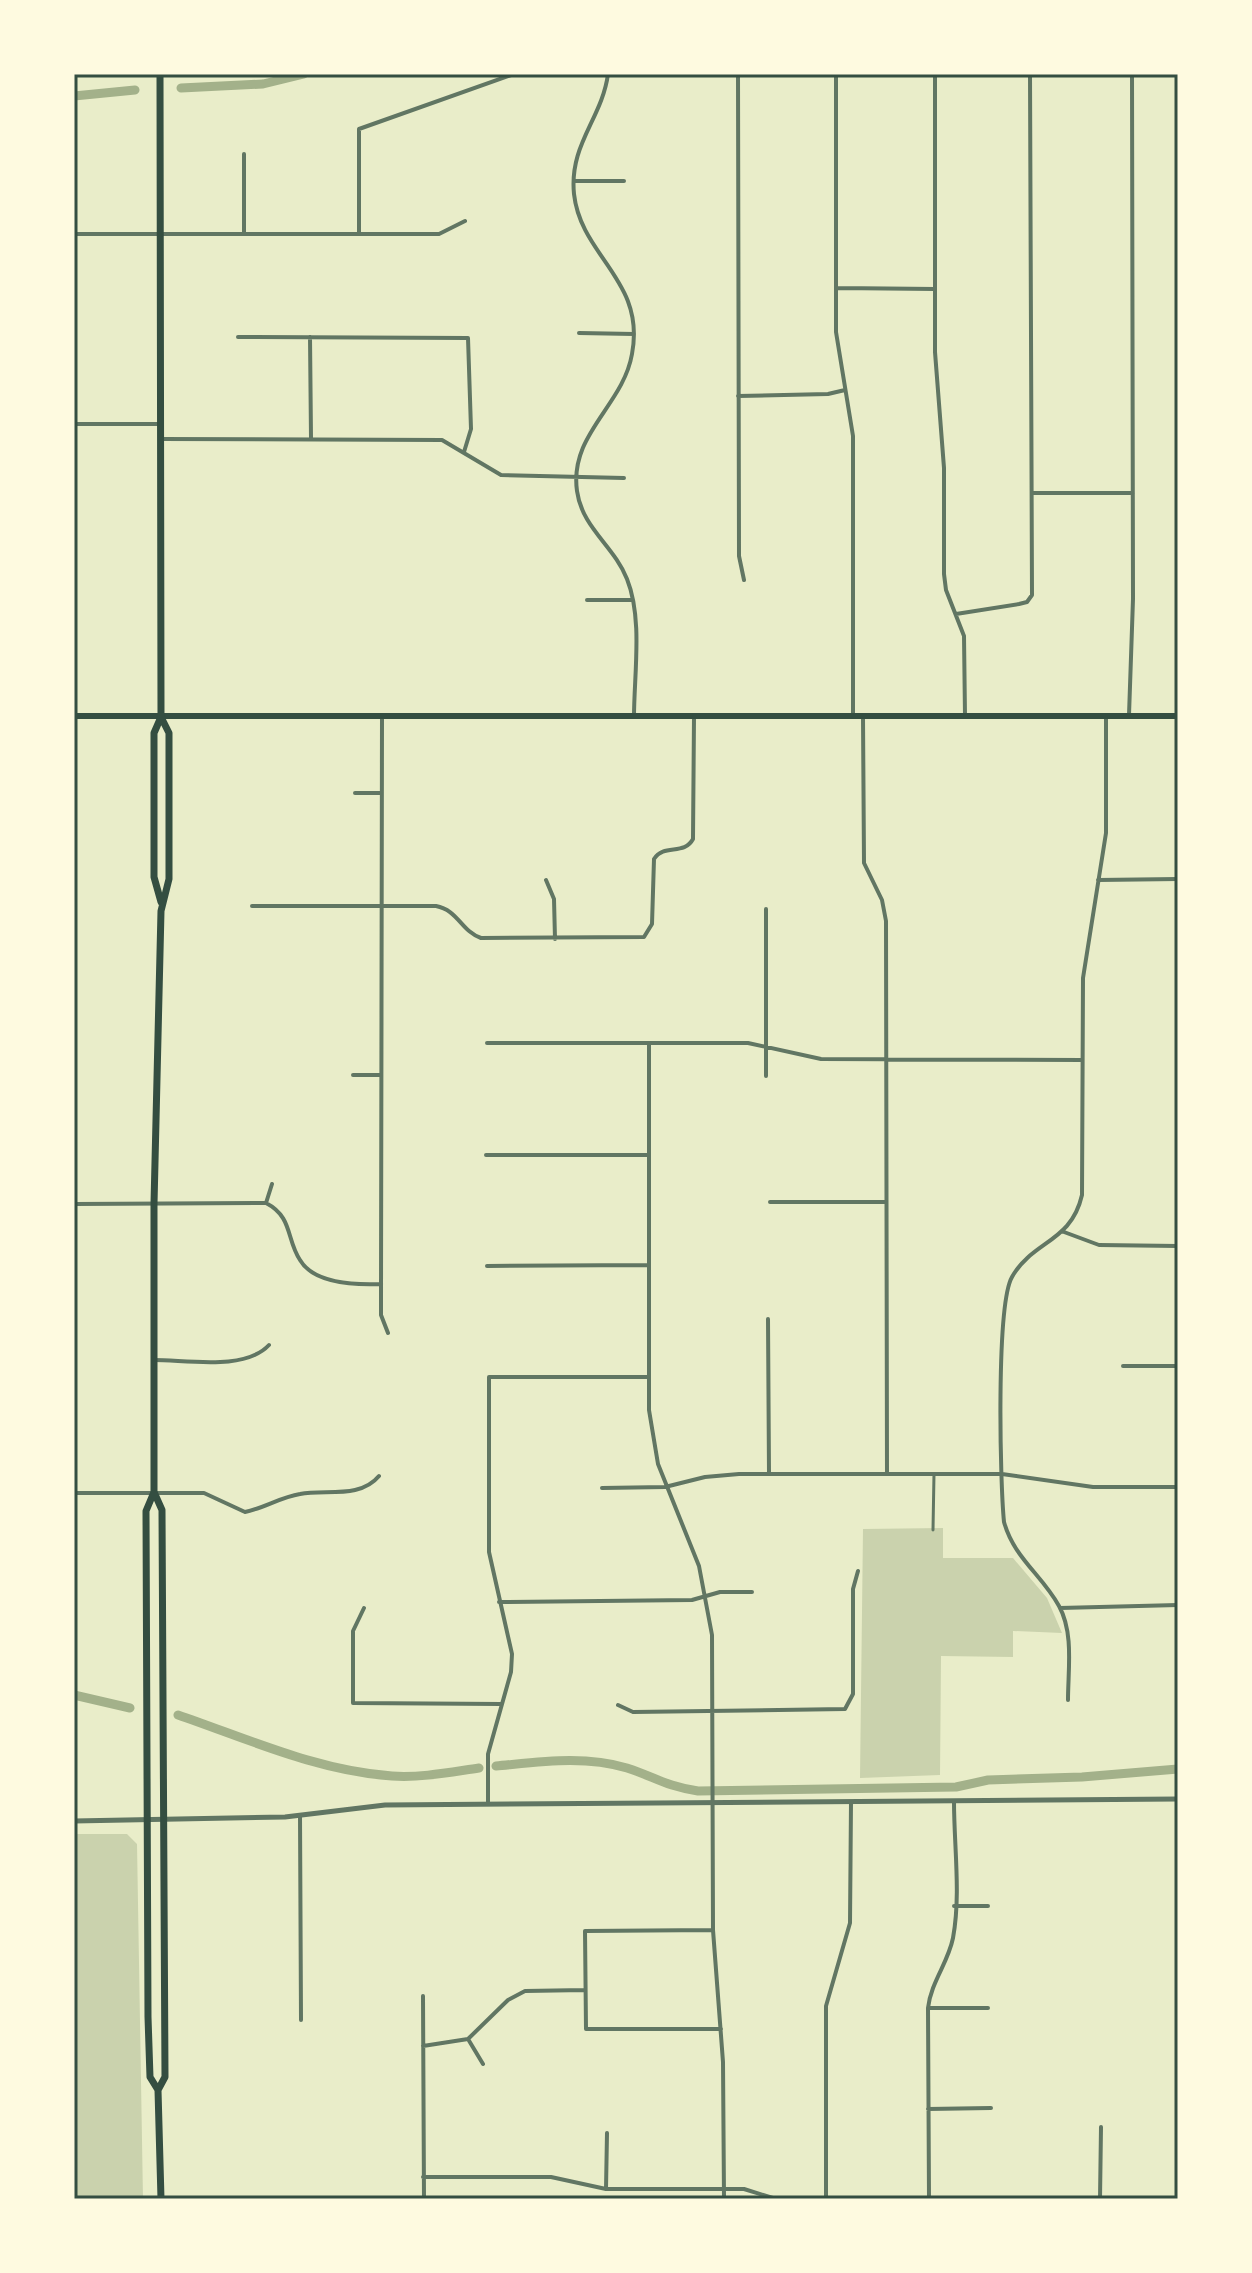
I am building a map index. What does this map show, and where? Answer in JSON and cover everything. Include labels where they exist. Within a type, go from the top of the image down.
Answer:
[{"type":"main road","points":[[158,2090],[150,2077],[146,1511],[154,1492],[154,1204],[161,904],[154,877],[154,733],[161,717],[160,74]]},
{"type":"main road","points":[[74,716],[1178,716]]},
{"type":"main road","points":[[161,717],[169,733],[169,879],[161,904]]},
{"type":"main road","points":[[154,1492],[162,1510],[165,2077],[158,2090],[161,2199]]},
{"type":"street","points":[[359,234],[359,129],[514,74]]},
{"type":"street","points":[[608,74],[599,107],[581,140],[573,181],[579,215],[586,233],[626,292],[634,334],[627,373],[618,392],[583,441],[575,478],[588,523],[621,565],[633,600],[634,717]]},
{"type":"street","points":[[738,74],[739,556],[744,580]]},
{"type":"street","points":[[836,74],[838,352],[853,436],[853,717]]},
{"type":"street","points":[[935,74],[935,352],[944,468],[944,574],[946,590],[964,636],[965,716]]},
{"type":"street","points":[[956,614],[1019,604],[1030,599],[1030,74]]},
{"type":"street","points":[[1129,716],[1133,493],[1132,74]]},
{"type":"street","points":[[244,154],[244,234]]},
{"type":"street","points":[[573,181],[624,181]]},
{"type":"street","points":[[74,234],[439,234],[465,221]]},
{"type":"street","points":[[837,288],[935,289]]},
{"type":"street","points":[[579,333],[634,334]]},
{"type":"street","points":[[238,337],[468,338],[471,429],[464,452]]},
{"type":"street","points":[[310,337],[311,438]]},
{"type":"street","points":[[738,396],[828,394],[845,390]]},
{"type":"street","points":[[74,424],[161,424]]},
{"type":"street","points":[[161,439],[442,440],[501,475],[624,478]]},
{"type":"street","points":[[1032,493],[1133,493]]},
{"type":"street","points":[[587,600],[633,600]]},
{"type":"street","points":[[1068,1700],[1068,1640],[1060,1608],[1009,1539],[1002,1505],[1005,1293],[1025,1260],[1064,1232],[1073,1221],[1082,1195],[1084,968],[1107,816],[1106,716]]},
{"type":"street","points":[[382,717],[381,1315],[388,1333]]},
{"type":"street","points":[[252,906],[443,907],[455,914],[469,932],[481,938],[632,939],[649,934],[653,918],[654,859],[662,851],[685,848],[693,839],[694,717]]},
{"type":"street","points":[[863,717],[863,854],[885,910],[887,1474]]},
{"type":"street","points":[[355,793],[381,793]]},
{"type":"street","points":[[1098,880],[1178,879]]},
{"type":"street","points":[[546,880],[554,899],[555,939]]},
{"type":"street","points":[[766,909],[766,1076]]},
{"type":"street","points":[[487,1043],[766,1045],[821,1059],[1083,1060]]},
{"type":"street","points":[[649,1043],[649,1377],[653,1437],[665,1487],[699,1566],[712,1635],[713,1930],[721,2029],[724,2199]]},
{"type":"street","points":[[353,1075],[381,1075]]},
{"type":"street","points":[[74,1113],[75,1493],[204,1493],[245,1512],[300,1494],[360,1490],[379,1476]]},
{"type":"street","points":[[486,1155],[649,1155]]},
{"type":"street","points":[[266,1203],[272,1184]]},
{"type":"street","points":[[770,1202],[886,1202]]},
{"type":"street","points":[[75,1204],[266,1203],[288,1222],[296,1252],[310,1272],[330,1279],[381,1284]]},
{"type":"street","points":[[1064,1232],[1099,1245],[1178,1246]]},
{"type":"street","points":[[487,1266],[649,1265]]},
{"type":"street","points":[[768,1319],[769,1474]]},
{"type":"street","points":[[154,1360],[246,1359],[260,1354],[269,1345]]},
{"type":"street","points":[[1123,1366],[1178,1366]]},
{"type":"street","points":[[488,1804],[488,1754],[512,1654],[489,1552],[489,1377],[649,1377]]},
{"type":"street","points":[[602,1488],[665,1487],[713,1476],[769,1474],[1002,1474],[1079,1486],[1178,1487]]},
{"type":"street","points":[[933,1530],[934,1474]]},
{"type":"street","points":[[618,1705],[633,1712],[849,1706],[853,1694],[853,1589],[858,1571]]},
{"type":"street","points":[[499,1602],[692,1600],[752,1592]]},
{"type":"street","points":[[1060,1608],[1178,1605]]},
{"type":"street","points":[[364,1608],[353,1631],[353,1703],[481,1701],[502,1704]]},
{"type":"street","points":[[74,1821],[300,1815],[373,1805],[1178,1799]]},
{"type":"street","points":[[826,2199],[826,2006],[850,1923],[851,1802]]},
{"type":"street","points":[[929,2199],[928,2008],[930,1990],[952,1942],[954,1802]]},
{"type":"street","points":[[300,1815],[301,2020]]},
{"type":"street","points":[[954,1906],[988,1906]]},
{"type":"street","points":[[713,1930],[585,1931],[586,2029],[721,2029]]},
{"type":"street","points":[[423,2046],[455,2044],[468,2039],[515,1995],[534,1990],[585,1990]]},
{"type":"street","points":[[423,1996],[424,2199]]},
{"type":"street","points":[[928,2008],[988,2008]]},
{"type":"street","points":[[468,2039],[483,2064]]},
{"type":"street","points":[[928,2109],[991,2108]]},
{"type":"street","points":[[1100,2199],[1101,2127]]},
{"type":"street","points":[[606,2189],[607,2133]]},
{"type":"street","points":[[423,2177],[551,2177],[606,2189],[724,2189],[759,2192],[776,2199]]},
{"type":"green space","points":[[943,1528],[943,1558],[1013,1558],[1047,1598],[1062,1633],[1013,1631],[1013,1657],[941,1656],[940,1775],[860,1778],[863,1529]]},
{"type":"green space","points":[[74,1834],[127,1834],[137,1844],[143,2199],[74,2199]]},
{"type":"waterway","points":[[181,88],[263,84],[304,74]]},
{"type":"waterway","points":[[74,96],[135,90]]},
{"type":"waterway","points":[[74,1695],[130,1708]]},
{"type":"waterway","points":[[178,1715],[284,1753],[364,1773],[414,1776],[479,1768]]},
{"type":"waterway","points":[[496,1766],[562,1761],[611,1764],[698,1791],[956,1787],[988,1780],[1082,1777],[1178,1769]]}]
